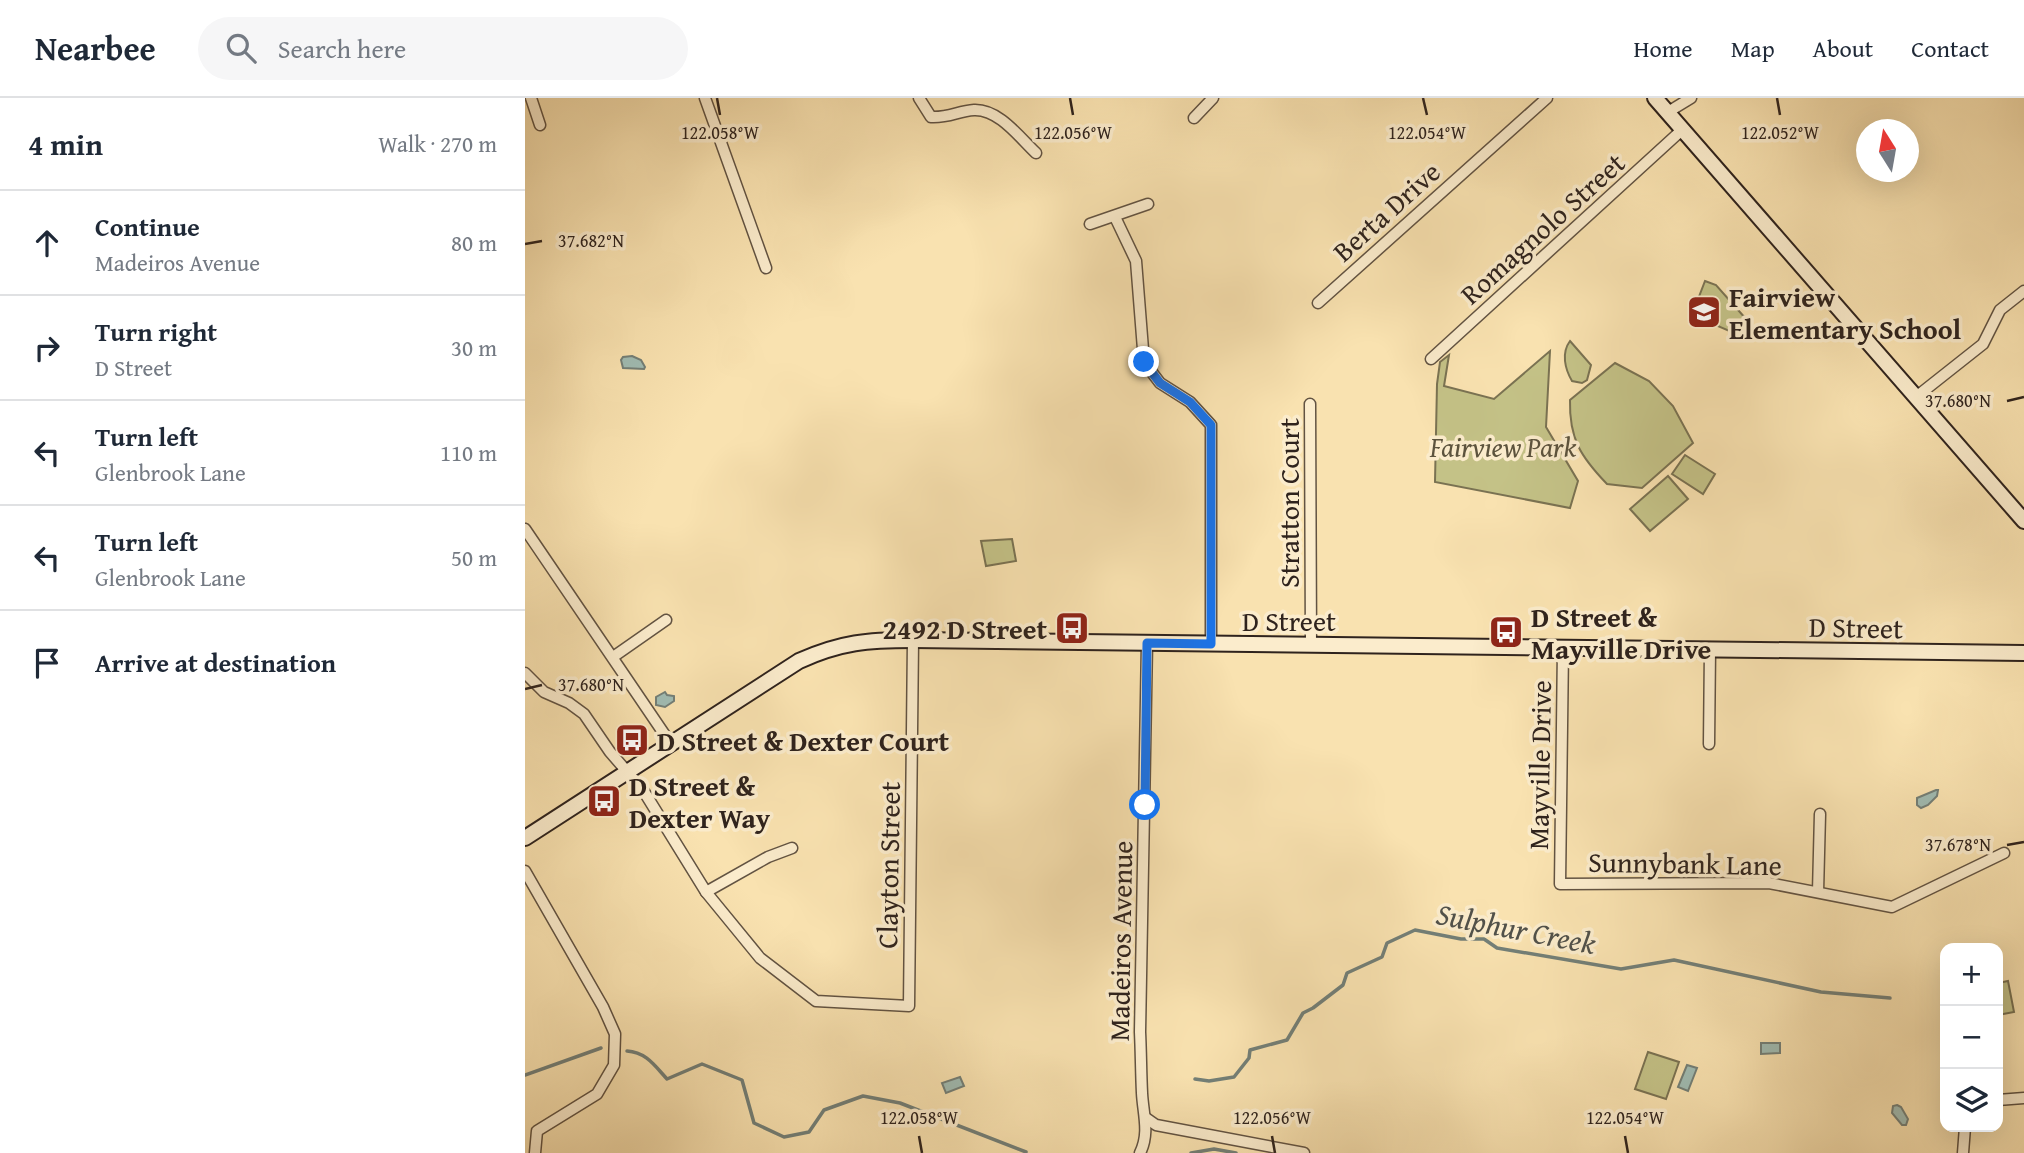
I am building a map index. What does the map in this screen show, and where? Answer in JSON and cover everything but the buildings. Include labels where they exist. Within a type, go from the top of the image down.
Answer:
[{"type":"main road","points":[[1655,98],[2024,521]]},
{"type":"main road","name":"D Street","points":[[525,838],[799,661],[852,642],[913,640],[2024,653]]},
{"type":"street","points":[[531,98],[540,125]]},
{"type":"street","points":[[705,98],[766,268]]},
{"type":"street","points":[[919,98],[931,117],[946,118],[973,110],[992,112],[1036,153]]},
{"type":"street","points":[[1194,118],[1213,98]]},
{"type":"street","name":"Berta Drive","points":[[1318,303],[1547,98]]},
{"type":"street","points":[[1668,112],[1691,98]]},
{"type":"street","name":"Romagnolo Street","points":[[1431,359],[1683,129]]},
{"type":"street","points":[[1090,224],[1149,204]]},
{"type":"street","points":[[1115,217],[1136,261],[1144,362],[1160,383],[1190,402],[1211,425],[1211,644]]},
{"type":"street","points":[[1916,397],[1983,344],[2000,310],[2024,291]]},
{"type":"street","name":"Stratton Court","points":[[1310,404],[1311,645]]},
{"type":"street","points":[[525,528],[671,744]]},
{"type":"street","points":[[613,657],[666,620]]},
{"type":"street","name":"Clayton Street","points":[[706,892],[760,958],[816,1001],[909,1006],[913,640]]},
{"type":"street","name":"Madeiros Avenue","points":[[1140,1153],[1145,1143],[1146,1118],[1142,1096],[1140,1032],[1147,643]]},
{"type":"street","name":"Mayville Drive","points":[[1560,884],[1563,648]]},
{"type":"street","points":[[1709,744],[1710,649]]},
{"type":"street","points":[[525,673],[544,692],[569,703],[584,714],[643,790],[706,892],[768,857],[792,848]]},
{"type":"street","points":[[1818,892],[1821,814]]},
{"type":"street","name":"Sunnybank Lane","points":[[1560,884],[1769,883],[1892,907],[2004,853]]},
{"type":"street","points":[[525,871],[603,1007],[615,1034],[614,1065],[597,1094],[537,1131],[535,1153]]},
{"type":"street","points":[[2003,1100],[2024,1098]]},
{"type":"street","points":[[1146,1118],[1156,1125],[1304,1153]]},
{"type":"street","points":[[1963,1153],[1965,1132]]},
{"type":"green space","points":[[1705,281],[1716,285],[1746,319],[1741,336],[1692,315]]},
{"type":"green space","points":[[1570,341],[1591,365],[1587,380],[1582,383],[1572,381],[1566,366],[1565,356]]},
{"type":"green space","name":"Fairview Park","points":[[1550,351],[1546,427],[1578,481],[1570,508],[1435,482],[1440,362],[1449,355],[1444,386],[1494,399]]},
{"type":"green space","points":[[1615,363],[1649,381],[1673,406],[1693,443],[1642,488],[1607,484],[1590,465],[1574,437],[1570,400]]},
{"type":"green space","points":[[1685,455],[1715,474],[1703,494],[1672,474]]},
{"type":"green space","points":[[1668,476],[1688,499],[1650,531],[1630,509]]},
{"type":"green space","points":[[1012,539],[1016,561],[986,566],[981,541]]},
{"type":"green space","points":[[2008,981],[2014,1012],[2003,1014],[2003,1006],[2003,982]]},
{"type":"green space","points":[[1648,1052],[1679,1062],[1666,1099],[1635,1089]]},
{"type":"water","points":[[632,356],[641,360],[644,369],[623,368],[623,357]]},
{"type":"water","points":[[665,692],[674,696],[674,701],[665,707],[656,705],[656,697]]},
{"type":"water","points":[[1936,790],[1937,796],[1928,805],[1921,808],[1917,805],[1917,798]]},
{"type":"water","points":[[1761,1043],[1780,1043],[1780,1053],[1761,1054]]},
{"type":"water","points":[[1687,1065],[1697,1068],[1688,1091],[1678,1087]]},
{"type":"water","points":[[960,1077],[964,1086],[946,1093],[942,1083]]},
{"type":"water","points":[[1897,1105],[1908,1119],[1906,1125],[1902,1125],[1892,1113],[1893,1106]]},
{"type":"waterway","name":"Sulphur Creek","points":[[1195,1079],[1209,1081],[1234,1077],[1249,1058],[1250,1050],[1287,1040],[1303,1013],[1343,985],[1347,973],[1382,957],[1387,943],[1415,930],[1461,939],[1484,939],[1497,948],[1621,969],[1674,960],[1821,992],[1890,998]]},
{"type":"waterway","points":[[525,1075],[601,1048]]},
{"type":"waterway","points":[[627,1051],[645,1057],[667,1079],[702,1064],[742,1080],[754,1123],[784,1137],[809,1132],[824,1110],[863,1096],[900,1103],[1026,1152]]},
{"type":"waterway","points":[[1191,1153],[1214,1149],[1236,1153]]},
{"type":"place","name":"Fairview Elementary School","points":[[1704,312]]},
{"type":"place","name":"2492 D Street","points":[[1072,628]]},
{"type":"place","name":"D Street & Mayville Drive","points":[[1506,632]]},
{"type":"place","name":"D Street & Dexter Court","points":[[632,740]]},
{"type":"place","name":"D Street & Dexter Way","points":[[604,801]]},
{"type":"route","points":[[1144,362],[1160,383],[1190,402],[1211,425],[1211,644],[1147,643],[1145,805]]}]
